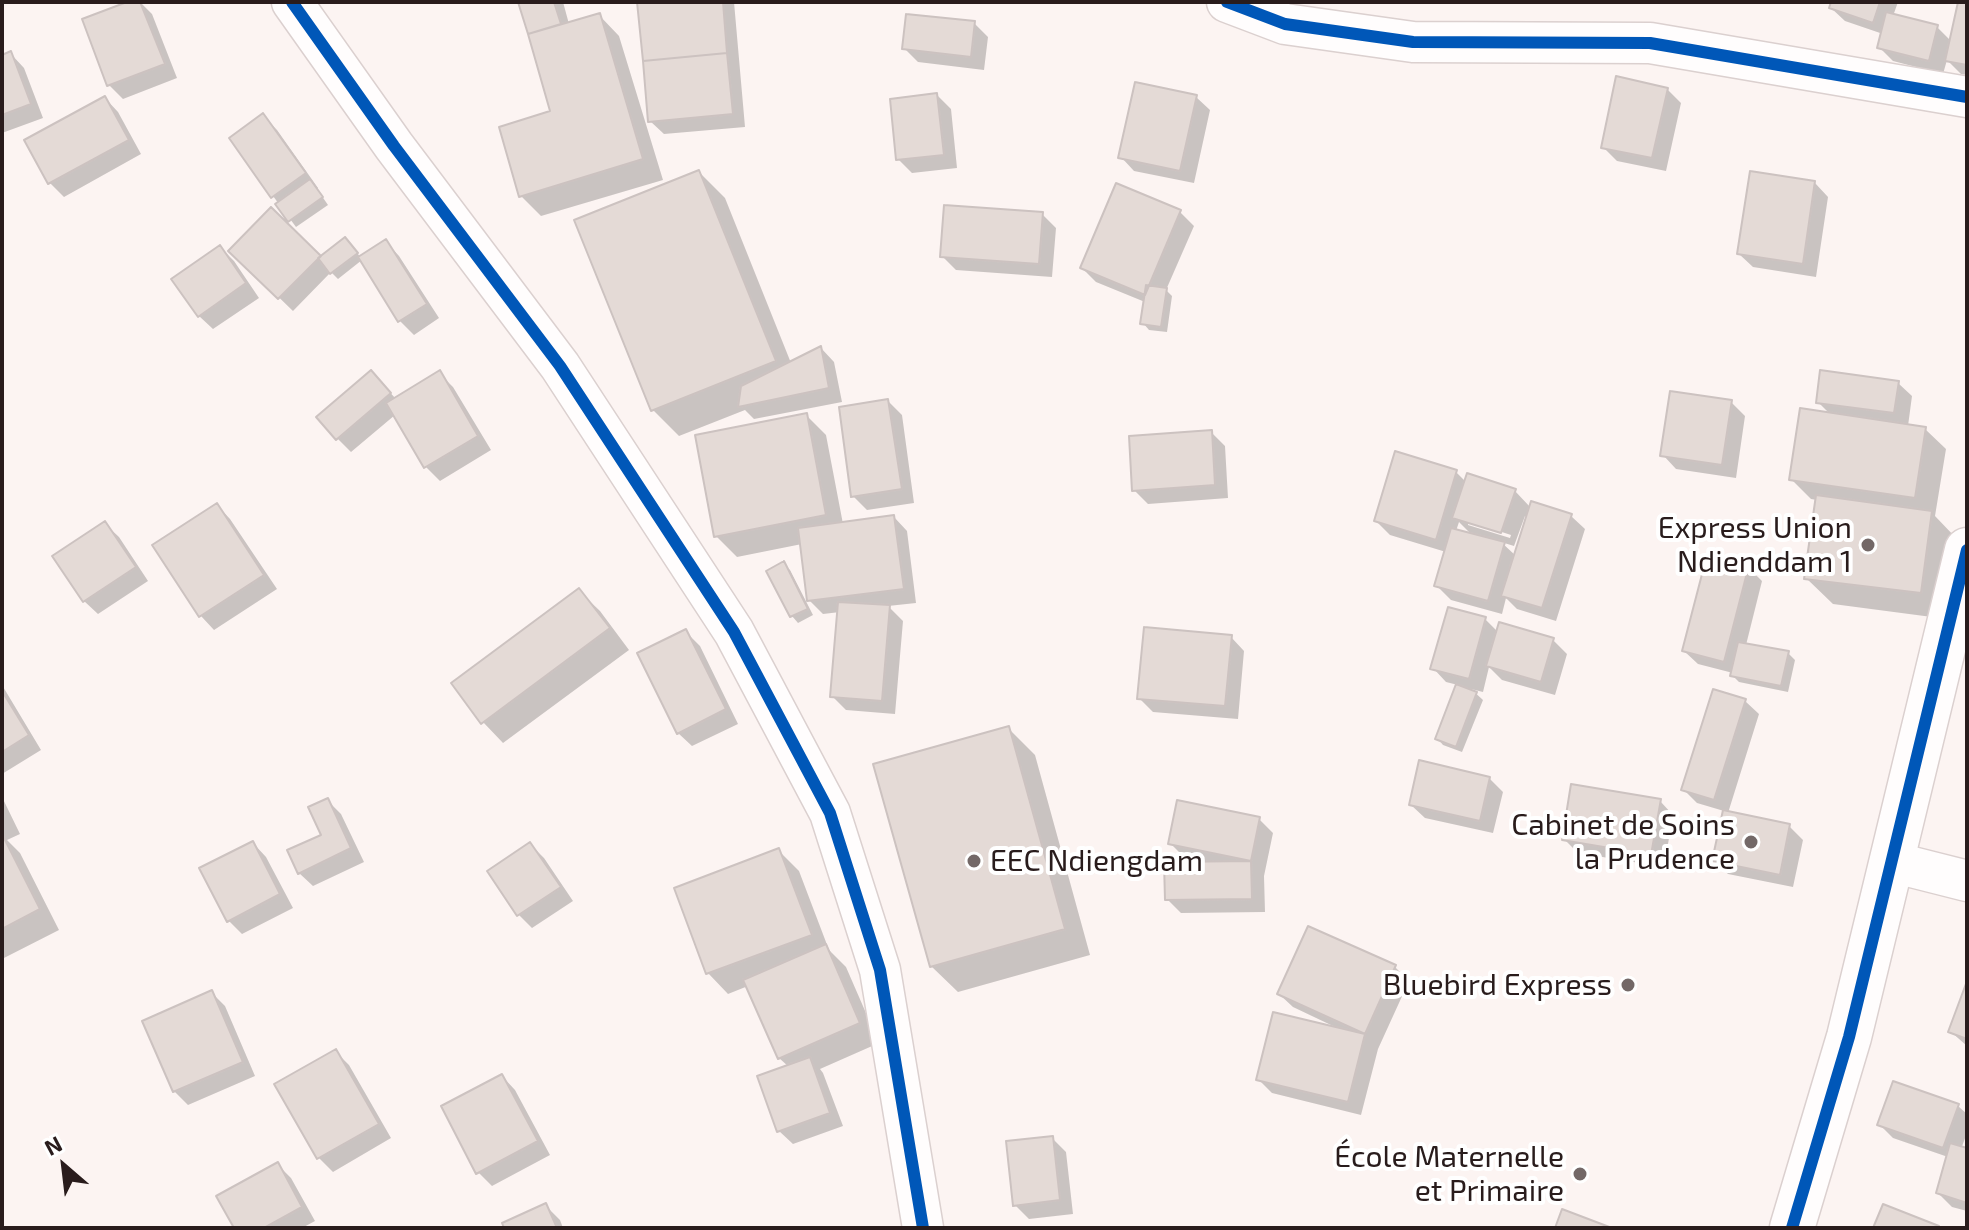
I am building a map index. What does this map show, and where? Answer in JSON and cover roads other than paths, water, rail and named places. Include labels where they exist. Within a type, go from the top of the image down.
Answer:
[{"type":"street","points":[[292,2],[394,146],[560,366],[734,632],[830,813],[880,970],[923,1228]]},
{"type":"street","points":[[1227,2],[1285,24],[1413,42],[1650,43],[1967,97]]},
{"type":"street","points":[[1792,1228],[1849,1037],[1967,550]]},
{"type":"street","points":[[1892,862],[1967,881]]},
{"type":"place","name":"Express Union Ndienddam 1","points":[[1868,545]]},
{"type":"place","name":"Cabinet de Soins la Prudence","points":[[1751,842]]},
{"type":"place","name":"EEC Ndiengdam","points":[[974,861]]},
{"type":"place","name":"Bluebird Express","points":[[1628,985]]},
{"type":"place","name":"École Maternelle et Primaire","points":[[1580,1174]]}]
